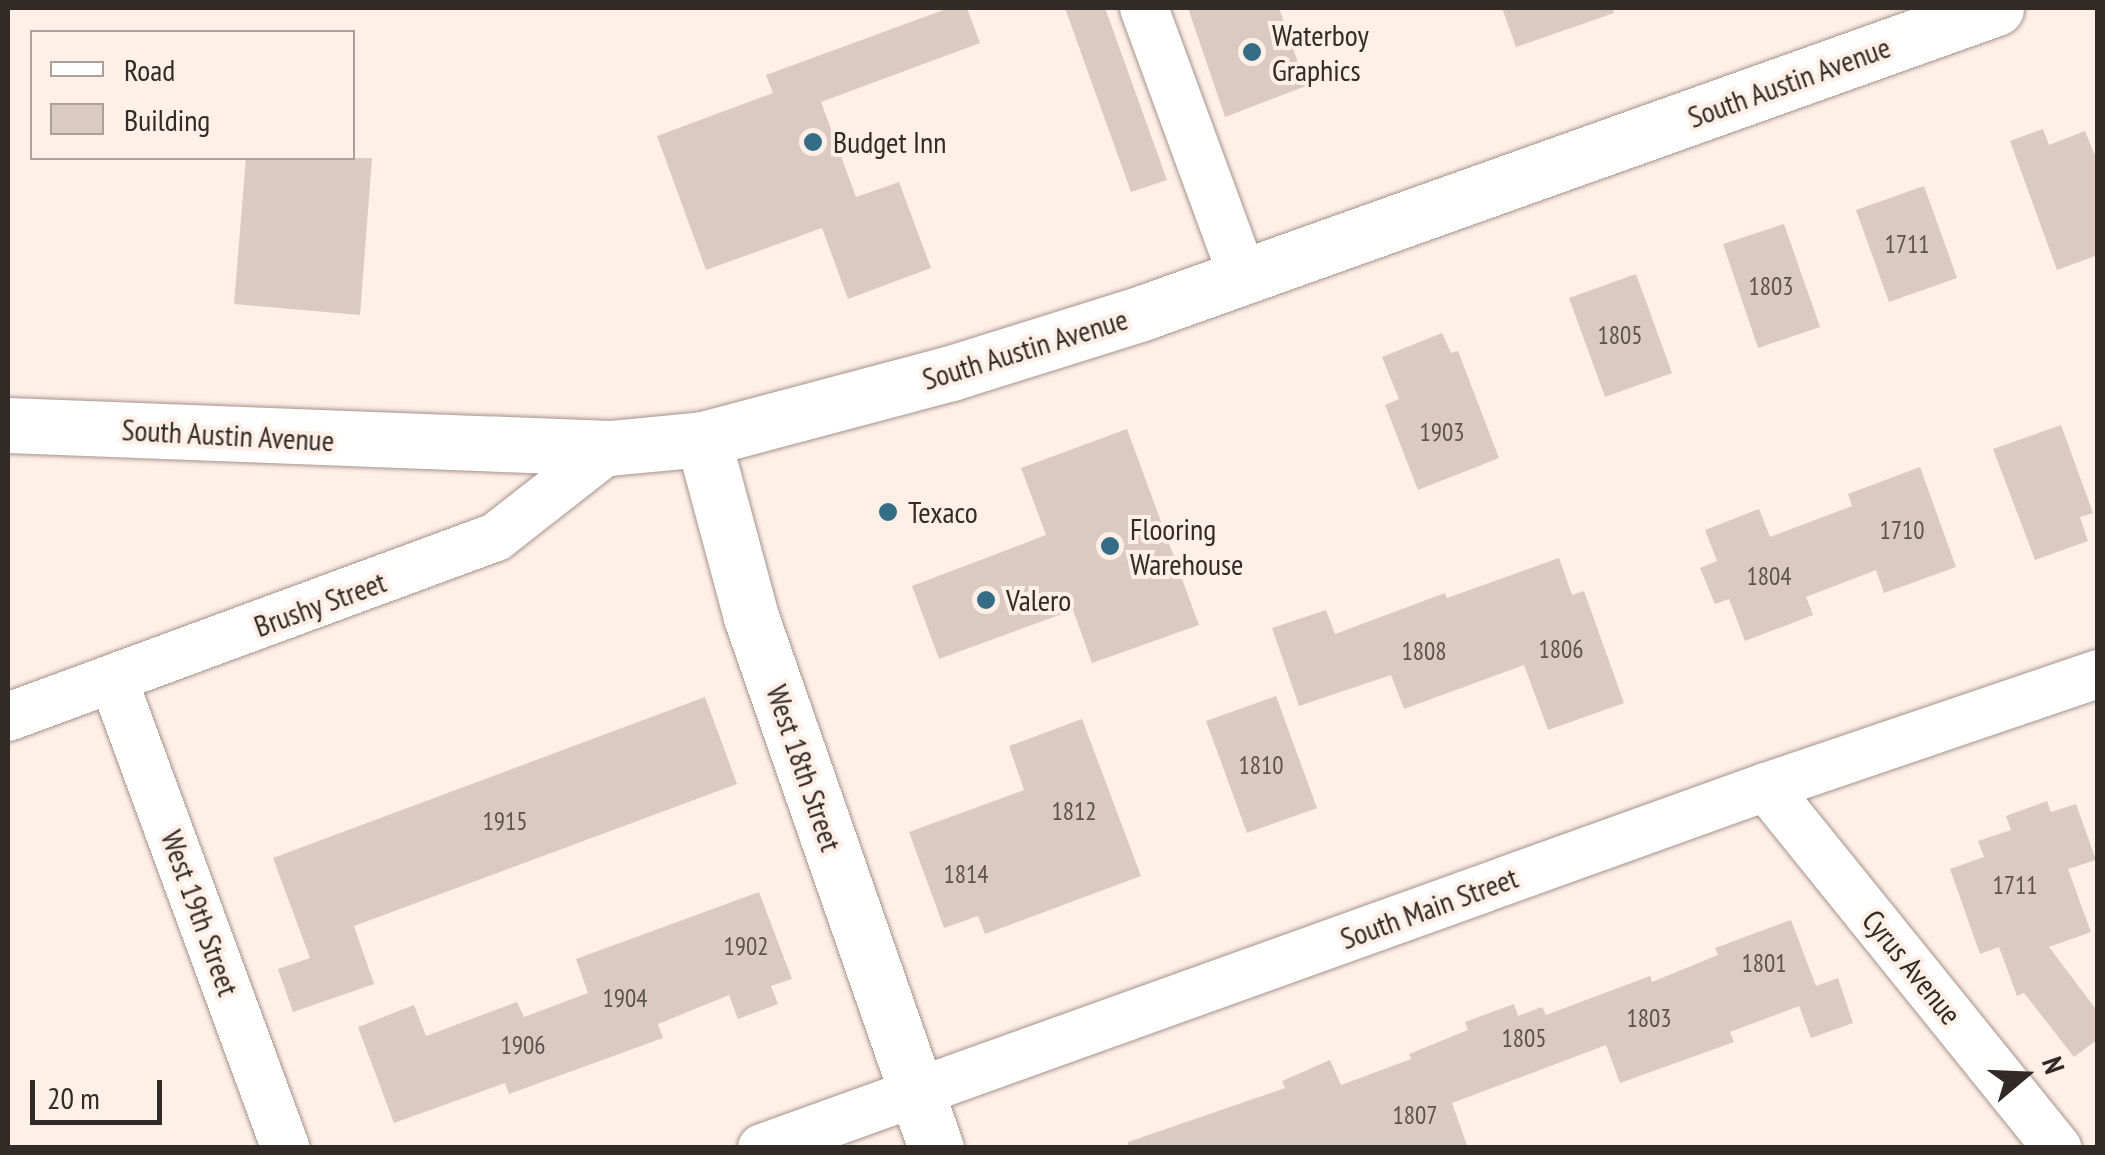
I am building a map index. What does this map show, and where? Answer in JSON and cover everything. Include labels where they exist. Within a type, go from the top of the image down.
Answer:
[{"type":"main road","name":"South Austin Avenue","points":[[8,425],[610,448],[702,439],[1002,359],[1996,8]]},
{"type":"main road","name":"West 18th Street","points":[[702,439],[751,616],[936,1148]]},
{"type":"street","points":[[1144,8],[1243,277]]},
{"type":"street","name":"Brushy Street","points":[[8,717],[496,537],[610,448]]},
{"type":"street","name":"South Main Street","points":[[762,1148],[1766,787],[2098,674]]},
{"type":"street","name":"West 19th Street","points":[[113,680],[286,1148]]},
{"type":"street","name":"Cyrus Avenue","points":[[1766,787],[2057,1148]]},
{"type":"building","points":[[949,8],[967,8],[980,43],[821,102],[856,197],[899,182],[931,268],[848,299],[822,228],[706,270],[657,136],[773,93],[766,75]]},
{"type":"building","points":[[1065,8],[1105,8],[1167,180],[1131,192]]},
{"type":"building","points":[[1188,8],[1279,8],[1306,86],[1225,117]]},
{"type":"building","points":[[1502,8],[1613,8],[1614,13],[1516,47]]},
{"type":"building","points":[[2043,129],[2049,145],[2085,131],[2098,163],[2098,255],[2057,270],[2010,141]]},
{"type":"building","points":[[372,158],[360,315],[234,304],[246,160]]},
{"type":"building","points":[[1924,186],[1957,278],[1889,302],[1856,210]]},
{"type":"building","points":[[1784,224],[1820,327],[1758,348],[1723,244]]},
{"type":"building","points":[[1636,274],[1672,373],[1605,397],[1569,298]]},
{"type":"building","points":[[1442,333],[1451,353],[1458,351],[1499,458],[1418,490],[1385,405],[1399,399],[1382,357]]},
{"type":"building","points":[[2061,425],[2093,513],[2080,517],[2088,541],[2035,560],[1993,449]]},
{"type":"building","name":"Flooring Warehouse","points":[[1127,429],[1199,625],[1092,663],[1073,610],[939,659],[912,586],[1046,535],[1021,468]]},
{"type":"building","points":[[1920,467],[1956,567],[1884,593],[1876,570],[1806,597],[1813,615],[1745,641],[1729,599],[1715,604],[1700,568],[1717,561],[1705,530],[1759,509],[1770,537],[1852,506],[1848,494]]},
{"type":"building","points":[[1559,558],[1572,595],[1584,591],[1624,703],[1548,730],[1524,665],[1404,709],[1391,675],[1299,706],[1272,628],[1326,610],[1335,634],[1445,593],[1447,598]]},
{"type":"building","points":[[1276,696],[1317,808],[1247,833],[1206,721]]},
{"type":"building","points":[[705,697],[737,784],[354,926],[374,984],[293,1012],[278,969],[310,958],[273,858]]},
{"type":"building","points":[[1082,719],[1141,876],[985,934],[978,916],[944,928],[909,832],[1024,790],[1009,746]]},
{"type":"building","points":[[2047,801],[2051,812],[2076,804],[2096,860],[2068,869],[2091,932],[2049,947],[2098,1012],[2098,1039],[2074,1057],[2024,993],[2017,996],[1999,947],[1980,954],[1950,869],[1984,857],[1978,841],[2011,830],[2006,816]]},
{"type":"building","points":[[759,892],[792,979],[771,986],[778,1004],[738,1019],[729,995],[658,1024],[663,1038],[509,1094],[505,1083],[394,1123],[358,1027],[414,1005],[426,1036],[517,1002],[524,1017],[588,993],[576,959]]},
{"type":"building","points":[[1791,920],[1816,986],[1838,978],[1853,1023],[1811,1038],[1799,1006],[1730,1032],[1734,1042],[1620,1083],[1606,1045],[1452,1103],[1468,1148],[1129,1148],[1128,1142],[1285,1088],[1282,1081],[1330,1060],[1341,1085],[1411,1059],[1409,1054],[1468,1030],[1465,1022],[1514,1004],[1518,1016],[1542,1007],[1546,1015],[1650,976],[1652,982],[1718,955],[1715,948]]},
{"type":"place","name":"Waterboy Graphics","points":[[1252,52]]},
{"type":"place","name":"Budget Inn","points":[[813,142]]},
{"type":"place","name":"Texaco","points":[[888,512]]},
{"type":"place","name":"Flooring Warehouse","points":[[1110,546]]},
{"type":"place","name":"Valero","points":[[986,600]]}]
